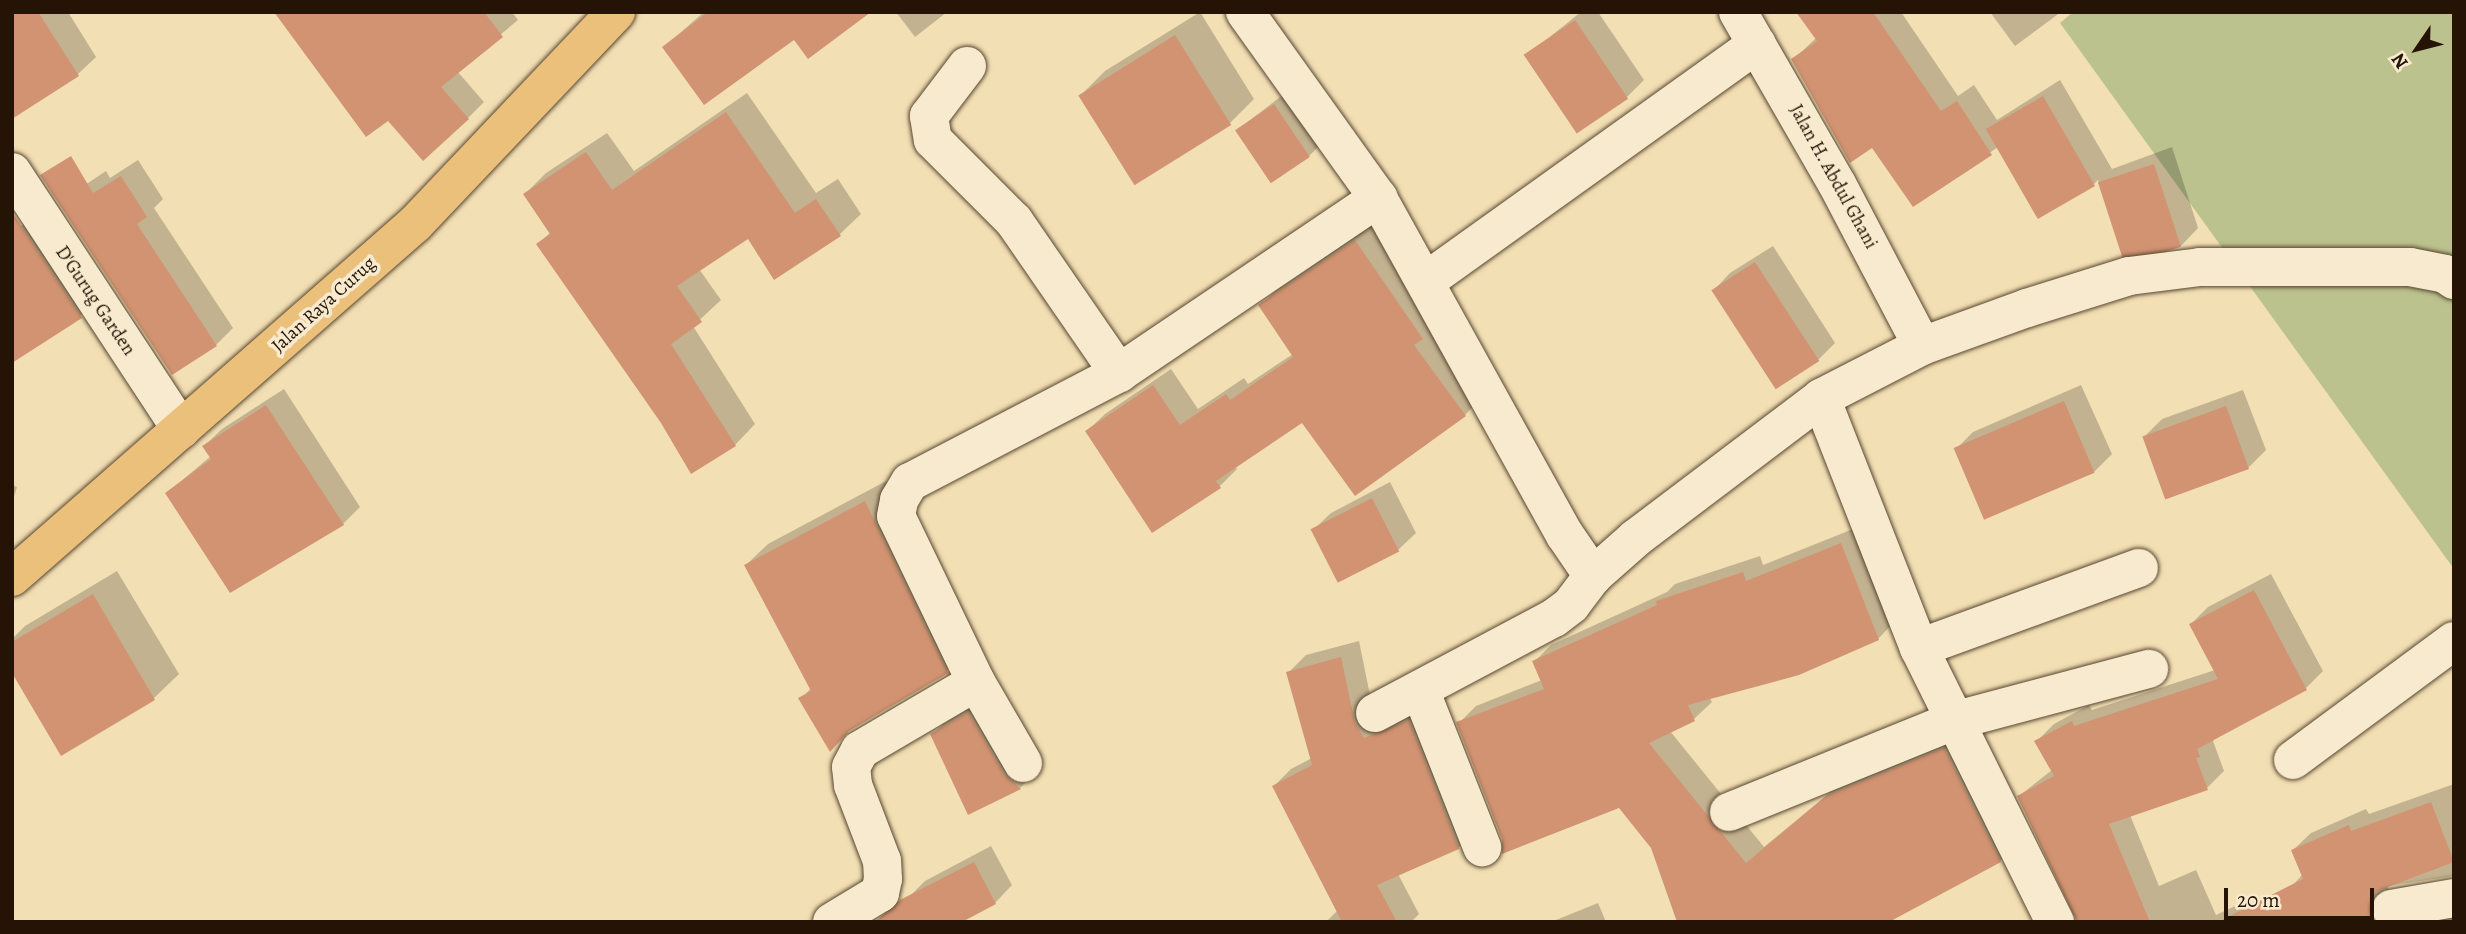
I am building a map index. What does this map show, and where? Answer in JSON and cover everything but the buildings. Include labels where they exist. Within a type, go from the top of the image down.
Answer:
[{"type":"main road","name":"Jalan Raya Curug","points":[[12,577],[415,223],[616,12]]},
{"type":"street","points":[[1245,12],[1378,198],[1565,535],[1593,576]]},
{"type":"street","name":"Jalan H. Abdul Ghani","points":[[1738,12],[1922,346]]},
{"type":"street","points":[[1426,281],[1757,44]]},
{"type":"street","points":[[967,66],[929,116],[933,140],[1014,221],[1119,373]]},
{"type":"street","name":"D'Gurug Garden","points":[[12,172],[181,429]]},
{"type":"street","points":[[1023,763],[976,682],[896,516],[899,500],[910,482],[1119,373],[1378,198]]},
{"type":"street","points":[[1375,713],[1421,692],[1554,618],[1571,605],[1593,576],[1636,538],[1821,398],[1922,346],[2129,276],[2200,267],[2410,267],[2445,274],[2454,280]]},
{"type":"street","points":[[1821,398],[1919,648],[1953,722],[2055,922]]},
{"type":"street","points":[[1919,648],[2139,568]]},
{"type":"street","points":[[2293,760],[2454,641]]},
{"type":"street","points":[[1729,812],[1953,722],[2149,669]]},
{"type":"street","points":[[832,922],[872,900],[880,893],[883,879],[882,861],[853,785],[850,767],[860,750],[976,682]]},
{"type":"street","points":[[1421,692],[1482,847]]},
{"type":"street","points":[[2391,909],[2454,898]]},
{"type":"green space","points":[[2073,12],[2454,12],[2454,569],[2060,23]]}]
